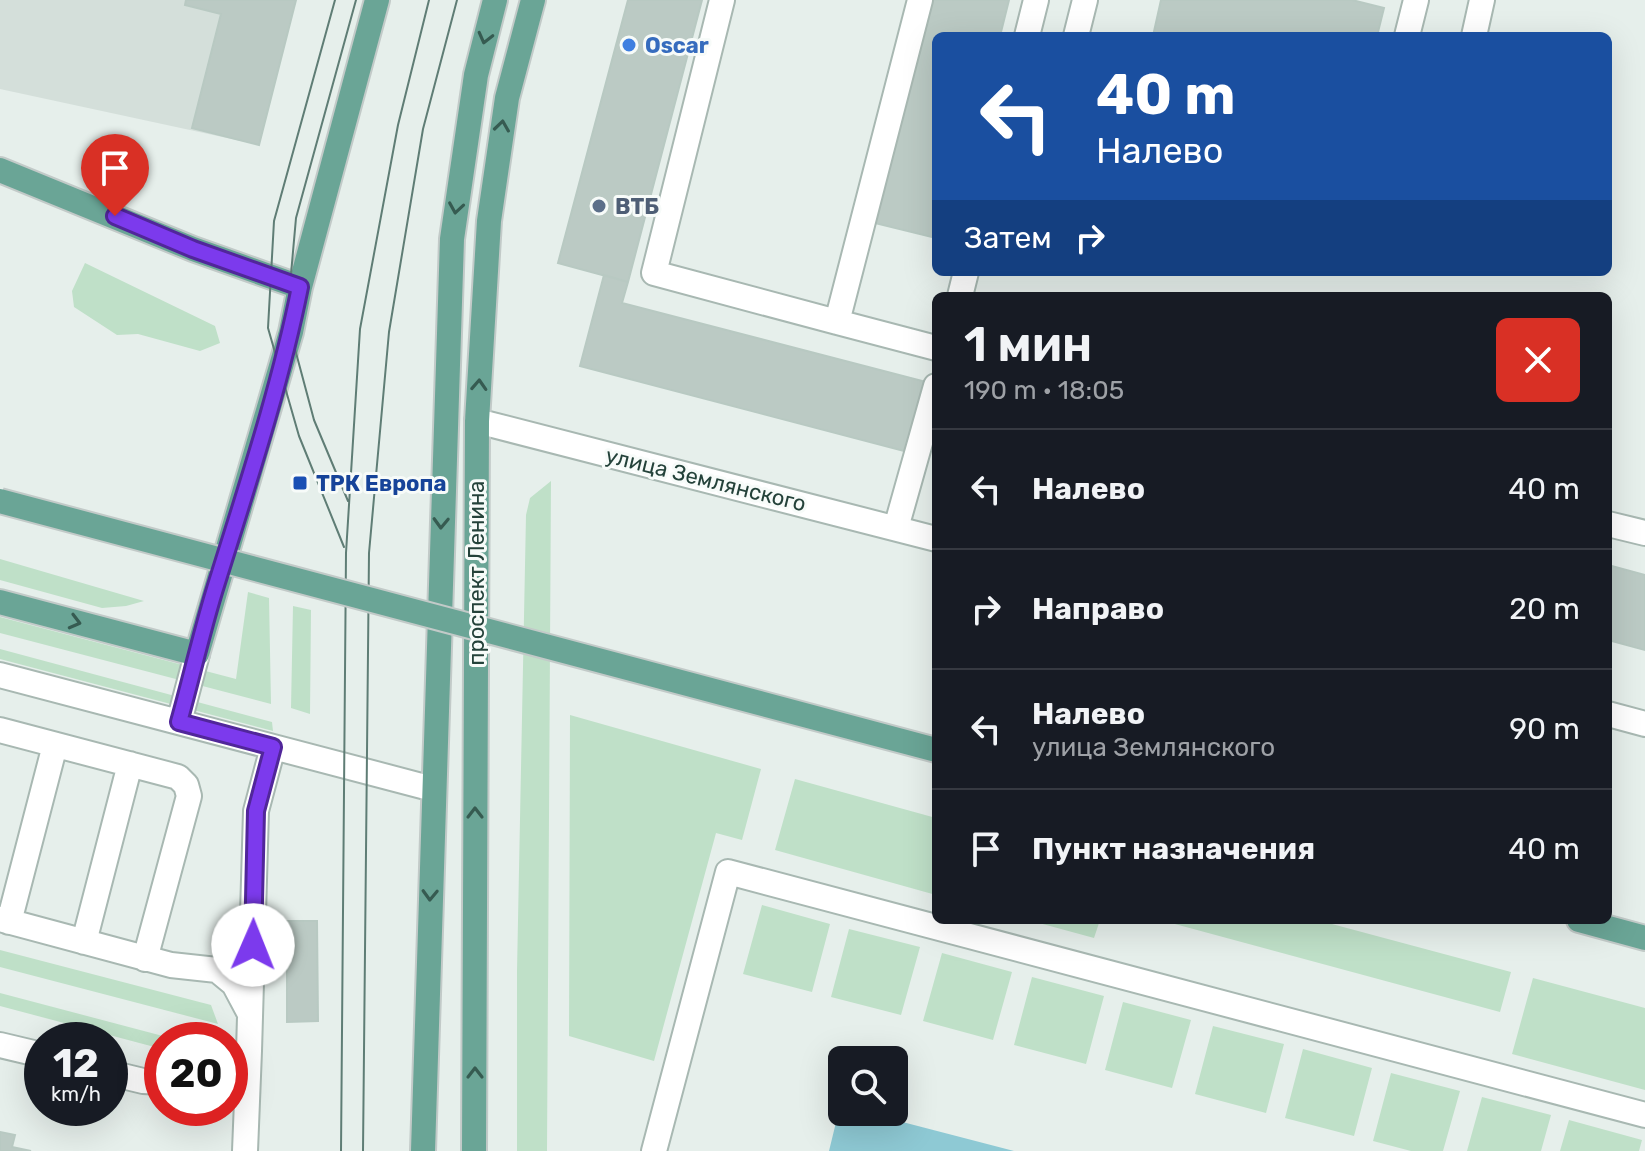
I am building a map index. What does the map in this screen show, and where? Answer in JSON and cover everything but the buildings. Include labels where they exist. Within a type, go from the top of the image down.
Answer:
[{"type":"main road","points":[[0,602],[197,654],[272,400],[377,0]]},
{"type":"main road","name":"проспект Ленина","points":[[423,1151],[452,239],[476,75],[495,0]]},
{"type":"main road","name":"проспект Ленина","points":[[474,1151],[477,421],[489,221],[507,98],[533,0]]},
{"type":"main road","points":[[0,170],[193,249],[300,287]]},
{"type":"main road","points":[[0,501],[932,749]]},
{"type":"main road","points":[[1594,924],[1645,938]]},
{"type":"street","points":[[722,0],[654,273],[932,347]]},
{"type":"street","points":[[837,322],[920,0]]},
{"type":"street","points":[[1028,32],[1036,0]]},
{"type":"street","points":[[1077,32],[1085,0]]},
{"type":"street","points":[[1408,32],[1416,0]]},
{"type":"street","points":[[1475,32],[1482,0]]},
{"type":"street","points":[[896,528],[932,400]]},
{"type":"street","name":"улица Землянского","points":[[477,421],[932,538]]},
{"type":"street","points":[[1612,525],[1645,533]]},
{"type":"street","points":[[179,722],[197,654]]},
{"type":"street","points":[[0,675],[433,789]]},
{"type":"street","points":[[1612,715],[1645,724]]},
{"type":"street","points":[[0,730],[178,777],[186,785],[189,796],[145,959]]},
{"type":"street","points":[[55,745],[5,921],[145,959],[217,970],[236,963],[253,945]]},
{"type":"street","points":[[245,1151],[256,811],[273,747]]},
{"type":"street","points":[[84,942],[130,764]]},
{"type":"street","points":[[654,1151],[728,872],[1645,1115]]},
{"type":"street","points":[[217,970],[234,984],[251,1017]]},
{"type":"street","points":[[0,1045],[24,1051]]},
{"type":"shaded area","points":[[0,0],[296,0],[259,145],[0,89]]},
{"type":"green space","points":[[85,263],[215,326],[220,343],[200,351],[138,334],[117,335],[74,307],[72,291]]},
{"type":"green space","points":[[551,481],[547,1151],[517,1151],[517,971],[526,515],[530,498]]},
{"type":"green space","points":[[0,559],[144,601],[102,608],[0,580]]},
{"type":"green space","points":[[248,592],[269,598],[271,704],[0,633],[0,617],[236,679]]},
{"type":"green space","points":[[293,606],[311,610],[310,714],[291,708]]},
{"type":"green space","points":[[0,649],[272,722],[273,731],[0,659]]},
{"type":"green space","points":[[570,715],[761,769],[742,840],[716,833],[654,1061],[569,1036]]},
{"type":"green space","points":[[795,779],[932,817],[932,894],[775,850]]},
{"type":"green space","points":[[762,905],[830,924],[812,992],[743,974]]},
{"type":"green space","points":[[1043,924],[1099,924],[1094,938]]},
{"type":"green space","points":[[1175,924],[1332,924],[1511,972],[1500,1012]]},
{"type":"green space","points":[[849,929],[920,947],[901,1015],[831,997]]},
{"type":"green space","points":[[0,950],[211,1005],[217,1022],[210,1022],[0,967]]},
{"type":"green space","points":[[942,953],[1012,972],[993,1040],[923,1021]]},
{"type":"green space","points":[[1032,977],[1104,996],[1086,1064],[1014,1045]]},
{"type":"green space","points":[[1533,978],[1645,1008],[1645,1090],[1512,1054]]},
{"type":"green space","points":[[0,993],[110,1022],[60,1022],[0,1006]]},
{"type":"green space","points":[[1123,1002],[1191,1020],[1172,1088],[1105,1070]]},
{"type":"green space","points":[[1213,1026],[1284,1044],[1266,1113],[1195,1094]]},
{"type":"green space","points":[[128,1027],[144,1031],[144,1044],[128,1040]]},
{"type":"green space","points":[[1303,1049],[1372,1068],[1354,1136],[1285,1118]]},
{"type":"green space","points":[[1391,1073],[1460,1091],[1443,1151],[1411,1151],[1373,1141]]},
{"type":"green space","points":[[1482,1097],[1551,1115],[1541,1151],[1467,1151]]},
{"type":"green space","points":[[1569,1120],[1642,1140],[1639,1151],[1560,1151]]},
{"type":"water","points":[[908,1123],[1014,1151],[829,1151],[835,1126],[908,1126]]},
{"type":"tram line","points":[[335,0],[274,221],[268,328],[299,436],[344,547]]},
{"type":"tram line","points":[[348,501],[314,420],[287,319],[296,218],[356,0]]},
{"type":"tram line","points":[[341,1151],[346,553],[360,329],[398,125],[429,0]]},
{"type":"tram line","points":[[363,1151],[369,553],[389,332],[423,129],[457,0]]},
{"type":"place","name":"Oscar","points":[[629,45]]},
{"type":"place","name":"ВТБ","points":[[599,206]]},
{"type":"place","name":"ТРК Европа","points":[[300,483]]},
{"type":"route","points":[[115,216],[193,249],[300,287],[291,332],[179,722],[273,747],[256,811],[253,945]]}]
